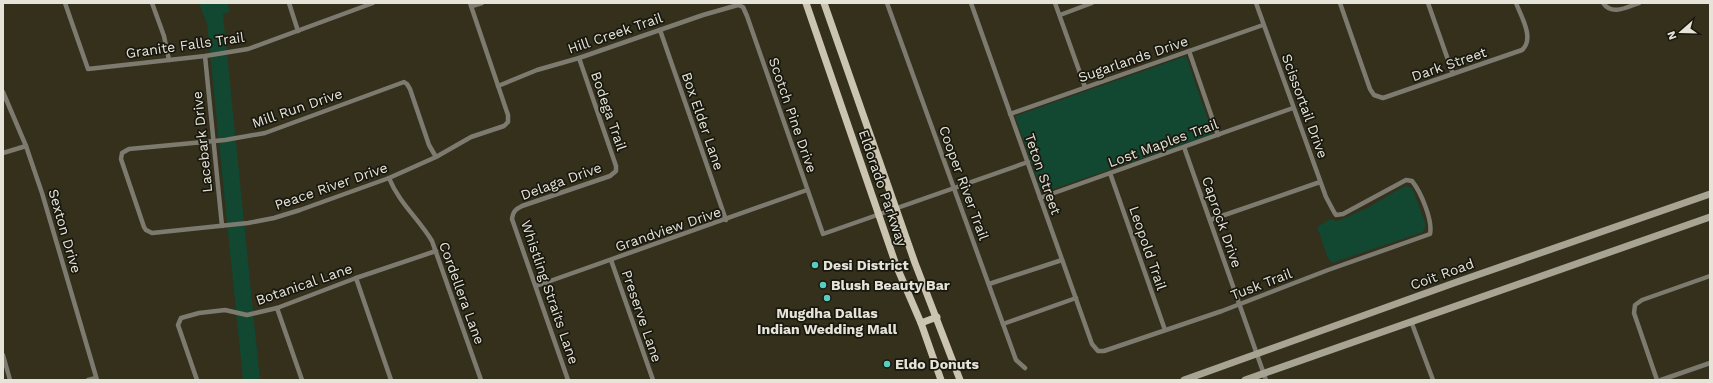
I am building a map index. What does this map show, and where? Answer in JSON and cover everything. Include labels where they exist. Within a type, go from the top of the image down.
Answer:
[{"type":"main road","name":"Eldorado Parkway","points":[[806,3],[896,265],[921,323],[941,380]]},
{"type":"main road","name":"Eldorado Parkway","points":[[824,3],[915,263],[960,380]]},
{"type":"main road","name":"Coit Road","points":[[1184,380],[1454,283],[1710,194]]},
{"type":"main road","points":[[1245,380],[1265,377],[1412,321],[1710,217]]},
{"type":"main road","points":[[921,323],[937,317]]},
{"type":"street","name":"Granite Falls Trail","points":[[65,3],[88,69],[205,56],[248,49],[373,3]]},
{"type":"street","points":[[152,3],[164,36],[169,60]]},
{"type":"street","points":[[289,3],[298,30]]},
{"type":"street","points":[[482,3],[471,5],[498,86]]},
{"type":"street","name":"Cooper River Trail","points":[[887,3],[1016,360],[1025,368]]},
{"type":"street","name":"Teton Street","points":[[971,3],[1092,344],[1098,351]]},
{"type":"street","points":[[1056,3],[1085,88]]},
{"type":"street","points":[[1060,15],[1092,3]]},
{"type":"street","name":"Scissortail Drive","points":[[1256,3],[1320,182],[1336,215],[1343,214],[1406,180],[1412,181],[1425,205],[1432,228],[1430,234]]},
{"type":"street","name":"Dark Street","points":[[1340,3],[1370,90],[1376,96],[1388,97],[1519,51],[1526,44],[1527,34],[1516,3]]},
{"type":"street","points":[[1428,3],[1453,74]]},
{"type":"street","points":[[1603,3],[1609,9],[1619,10],[1639,3]]},
{"type":"street","name":"Hill Creek Trail","points":[[498,86],[537,70],[579,58],[733,5],[740,5]]},
{"type":"street","name":"Scotch Pine Drive","points":[[740,5],[743,7],[747,16],[823,234],[878,214]]},
{"type":"street","name":"Sugarlands Drive","points":[[1010,114],[1263,25]]},
{"type":"street","name":"Box Elder Lane","points":[[660,30],[726,220]]},
{"type":"street","points":[[1189,51],[1218,134]]},
{"type":"street","name":"Lacebark Drive","points":[[205,56],[222,226]]},
{"type":"street","name":"Bodega Trail","points":[[579,58],[616,166],[616,171]]},
{"type":"street","name":"Mill Run Drive","points":[[148,232],[144,227],[122,162],[122,153],[129,149],[214,141],[265,133],[405,83],[410,90],[429,145],[436,157]]},
{"type":"street","name":"Peace River Drive","points":[[148,232],[152,233],[222,226],[274,218],[389,178],[436,157],[471,137],[504,126],[509,120],[498,86]]},
{"type":"street","name":"Sexton Drive","points":[[3,92],[26,146],[42,193],[96,379]]},
{"type":"street","name":"Lost Maples Trail","points":[[1040,198],[1293,108]]},
{"type":"street","points":[[3,154],[26,146]]},
{"type":"street","name":"Caprock Drive","points":[[1184,147],[1265,377]]},
{"type":"street","points":[[878,214],[1028,162]]},
{"type":"street","name":"Delaga Drive","points":[[514,212],[522,206],[610,176],[616,171]]},
{"type":"street","name":"Leopold Trail","points":[[1110,173],[1165,330]]},
{"type":"street","name":"Cordellera Lane","points":[[389,178],[397,196],[421,225],[436,251],[481,380]]},
{"type":"street","points":[[1210,220],[1320,182]]},
{"type":"street","name":"Grandview Drive","points":[[536,286],[726,220],[807,190]]},
{"type":"street","name":"Whistling Straits Lane","points":[[514,212],[512,218],[568,380]]},
{"type":"street","name":"Tusk Trail","points":[[1098,351],[1104,351],[1239,304],[1328,270],[1430,234]]},
{"type":"street","name":"Botanical Lane","points":[[197,380],[180,331],[179,321],[185,316],[225,310],[248,314],[277,308],[356,278],[436,251]]},
{"type":"street","name":"Preserve Lane","points":[[611,260],[653,380]]},
{"type":"street","points":[[989,284],[1062,260]]},
{"type":"street","points":[[1657,380],[1634,313],[1634,305],[1642,300],[1710,276]]},
{"type":"street","points":[[356,278],[391,380]]},
{"type":"street","points":[[1003,324],[1076,298]]},
{"type":"street","points":[[277,308],[302,380]]},
{"type":"street","points":[[1412,321],[1433,380]]},
{"type":"street","points":[[3,355],[10,380]]},
{"type":"street","points":[[1661,380],[1710,363]]},
{"type":"street","points":[[88,380],[96,379]]},
{"type":"green space","points":[[199,3],[228,3],[229,12],[223,14],[260,380],[243,380],[207,24]]},
{"type":"green space","points":[[1186,56],[1213,134],[1042,193],[1015,116]]},
{"type":"green space","points":[[1407,186],[1412,188],[1426,225],[1423,232],[1332,263],[1328,258],[1317,227],[1330,219],[1337,221],[1369,207],[1399,189]]},
{"type":"place","name":"Desi District","points":[[815,265]]},
{"type":"place","name":"Blush Beauty Bar","points":[[823,285]]},
{"type":"place","name":"Mugdha Dallas Indian Wedding Mall","points":[[827,298]]},
{"type":"place","name":"Eldo Donuts","points":[[887,364]]}]
